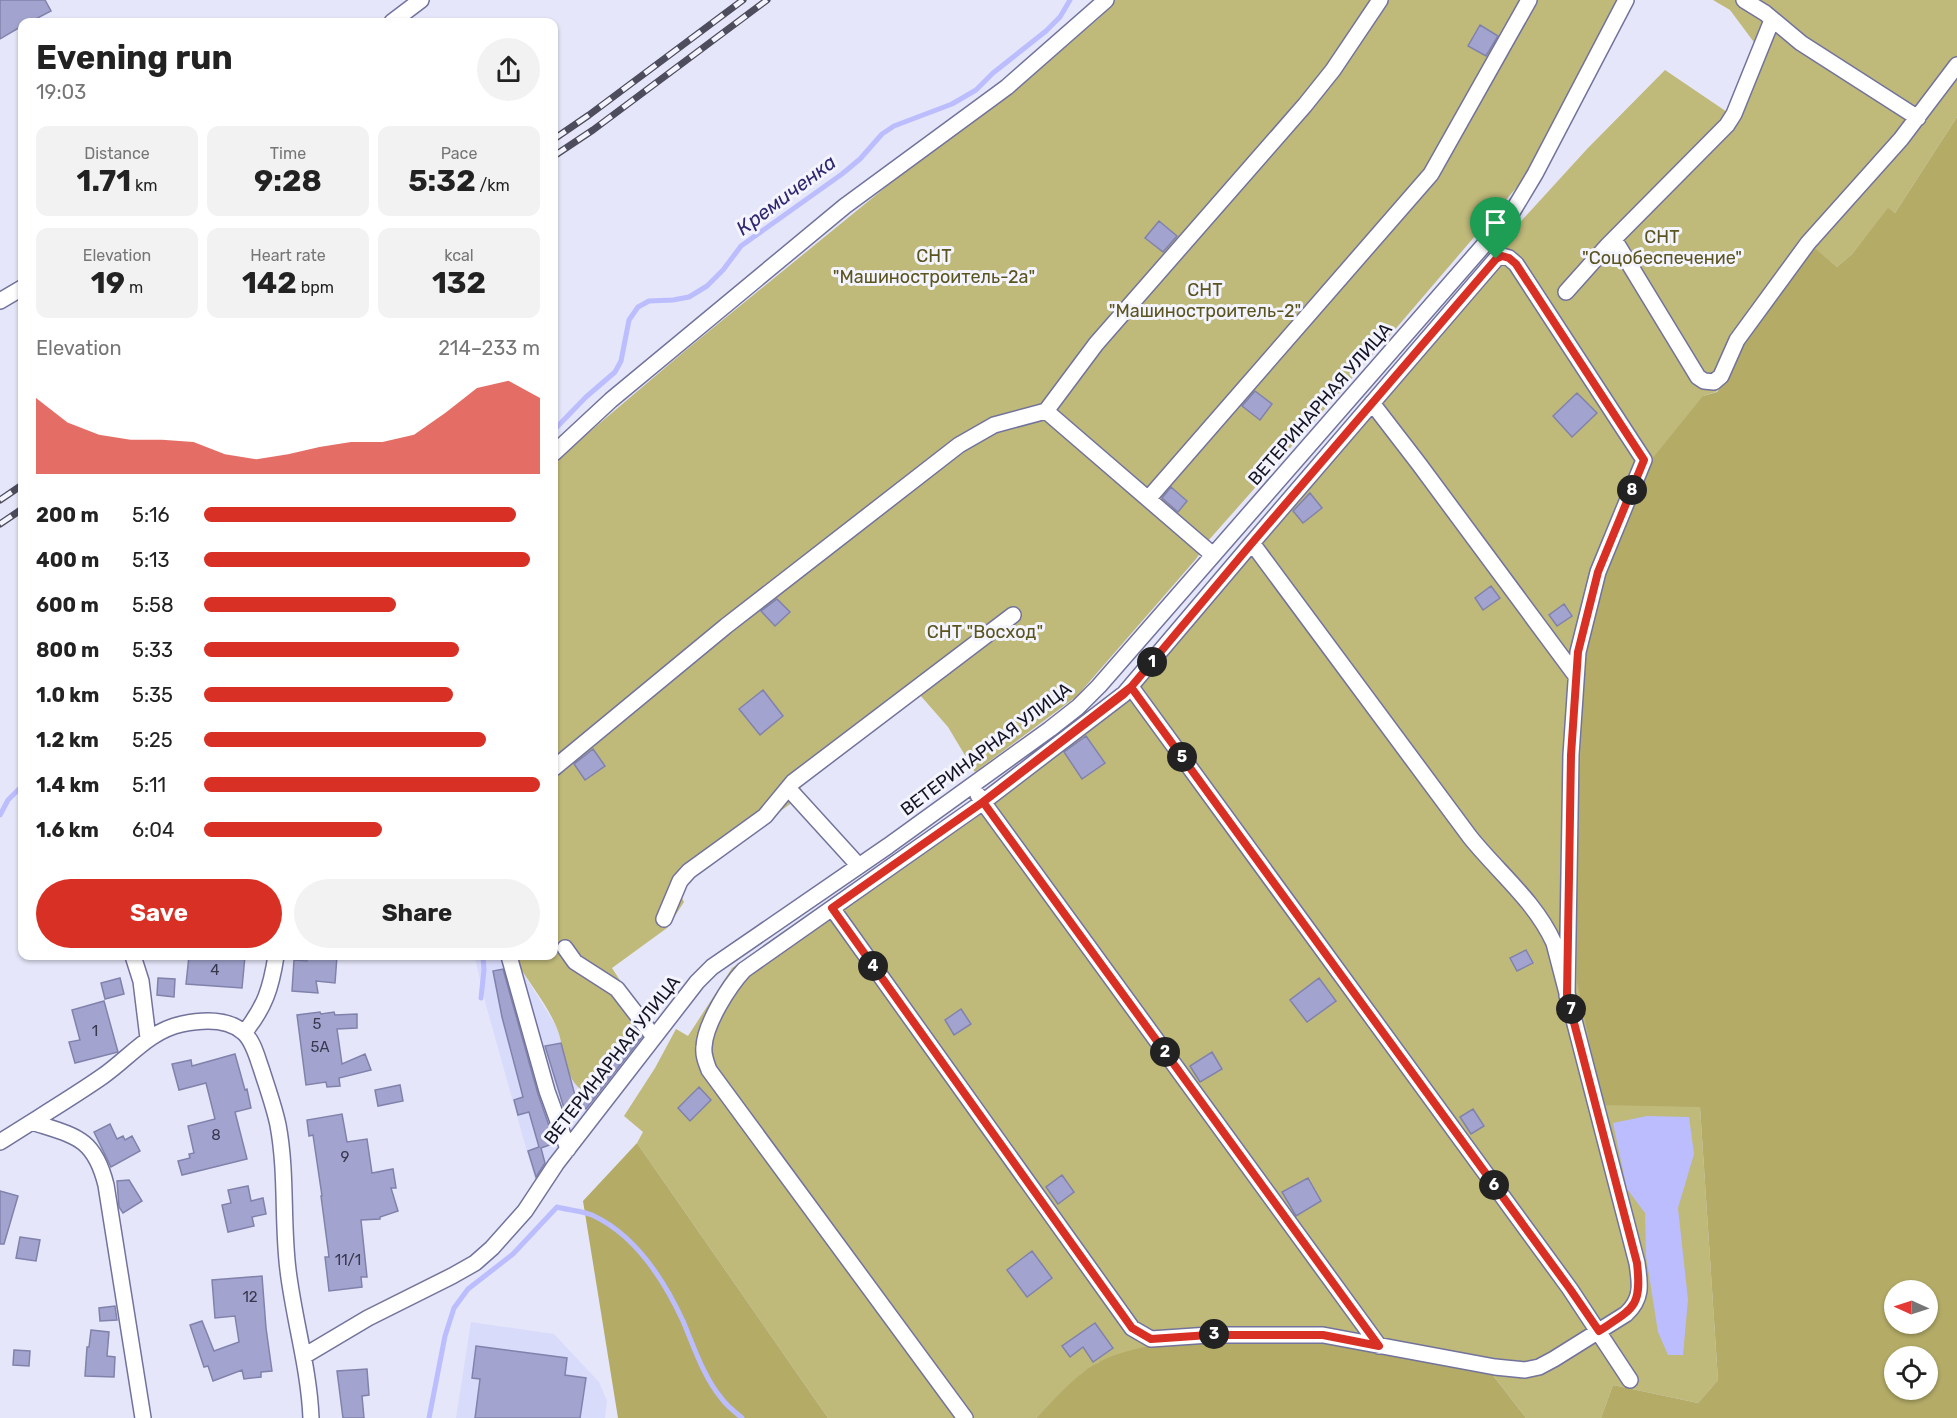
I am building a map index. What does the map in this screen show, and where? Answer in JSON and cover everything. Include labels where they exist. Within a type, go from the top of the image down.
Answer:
[{"type":"street","points":[[397,18],[421,0]]},
{"type":"street","points":[[558,449],[611,400],[836,213],[980,108],[1033,65],[1106,0]]},
{"type":"street","points":[[558,765],[726,626],[958,445],[994,425],[1046,411],[1096,344],[1312,97],[1380,0]]},
{"type":"street","points":[[1148,499],[1431,174],[1529,0]]},
{"type":"street","name":"ВЕТЕРИНАРНАЯ УЛИЦА","points":[[304,1356],[368,1318],[475,1263],[509,1231],[568,1149],[697,981],[712,967],[971,786],[1078,707],[1099,686],[1510,214],[1535,174],[1626,0]]},
{"type":"street","points":[[1750,1],[1801,43],[1918,118]]},
{"type":"street","points":[[1566,292],[1614,239],[1727,126],[1772,20]]},
{"type":"street","points":[[1614,239],[1698,377],[1704,381],[1714,382],[1721,376],[1737,340],[1808,243],[1918,118],[1957,65]]},
{"type":"street","points":[[965,1418],[709,1070],[704,1059],[706,1035],[736,978],[755,961],[983,802],[1131,687],[1372,403],[1496,259],[1502,256],[1516,264],[1644,460],[1598,572],[1578,652],[1571,755],[1567,996]]},
{"type":"street","points":[[0,301],[18,290]]},
{"type":"street","points":[[1372,403],[1576,676]]},
{"type":"street","points":[[1046,411],[1213,555]]},
{"type":"street","points":[[832,908],[1132,1328],[1151,1339],[1209,1335],[1323,1335],[1504,1369],[1525,1370],[1554,1359],[1626,1314],[1635,1305],[1639,1294],[1637,1263],[1554,943],[1536,911],[1470,837],[1252,543]]},
{"type":"street","points":[[664,919],[680,881],[689,871],[765,816],[793,782],[1013,615]]},
{"type":"street","points":[[1131,687],[1563,1280],[1630,1380]]},
{"type":"street","points":[[971,786],[1379,1346]]},
{"type":"street","points":[[788,788],[859,866]]},
{"type":"street","points":[[565,948],[575,962],[617,989],[654,1037]]},
{"type":"street","points":[[134,960],[142,992],[148,1038]]},
{"type":"street","points":[[244,1032],[264,1005],[270,989],[275,960]]},
{"type":"street","points":[[510,960],[547,1091],[568,1149]]},
{"type":"street","points":[[0,1142],[104,1075],[148,1038],[163,1029],[216,1021],[232,1025],[244,1032],[253,1046],[278,1125],[282,1158],[287,1267],[310,1387],[311,1418]]},
{"type":"street","points":[[32,1122],[76,1137],[87,1144],[102,1170],[143,1418]]},
{"type":"shaded area","points":[[1957,117],[1957,1418],[1601,1418],[1613,1385],[1698,1403],[1718,1380],[1700,1107],[1602,1105],[1577,981],[1577,834],[1585,652],[1604,576],[1652,459],[1703,396],[1717,392],[1728,376],[1740,349],[1811,245],[1837,267],[1852,254],[1888,208],[1895,213]]},
{"type":"shaded area","points":[[475,960],[518,960],[519,966],[556,1026],[585,1091],[636,1024],[651,1037],[536,1184]]},
{"type":"shaded area","points":[[637,1143],[828,1418],[618,1418],[583,1201]]},
{"type":"shaded area","points":[[471,1322],[554,1334],[599,1382],[607,1401],[605,1418],[456,1418]]},
{"type":"shaded area","points":[[1270,1340],[1327,1343],[1488,1369],[1526,1418],[1036,1418],[1082,1373],[1101,1361],[1123,1352],[1173,1343]]},
{"type":"green space","name":"СНТ \"Машиностроитель-2\"","points":[[1115,0],[1618,0],[1547,140],[1517,187],[1208,541],[1196,559],[1077,696],[975,772],[948,727],[920,695],[799,786],[804,794],[698,871],[680,894],[684,902],[667,928],[612,968],[639,1010],[636,1024],[585,1092],[572,1079],[556,1026],[544,1003],[519,966],[518,960],[558,960],[558,459],[686,350],[898,177],[1011,94],[1099,18]]},
{"type":"green space","name":"СНТ \"Соцобеспечение\"","points":[[1713,0],[1957,0],[1957,117],[1895,213],[1888,209],[1852,254],[1837,267],[1811,246],[1716,392],[1703,396],[1700,1107],[1718,1380],[1698,1403],[1613,1385],[1601,1418],[1526,1418],[1488,1369],[1099,1362],[1082,1373],[1036,1418],[828,1418],[637,1143],[643,1132],[624,1116],[655,1068],[676,1029],[688,1036],[732,968],[982,794],[1120,689],[1250,533],[1503,241],[1587,149],[1665,70],[1727,112],[1756,45],[1730,10]]},
{"type":"water","points":[[1647,1116],[1689,1117],[1694,1154],[1678,1208],[1688,1300],[1683,1355],[1668,1355],[1658,1332],[1646,1256],[1645,1213],[1627,1189],[1613,1123]]},
{"type":"building","points":[[0,0],[45,0],[51,11],[38,18],[18,18],[18,28],[0,39]]},
{"type":"building","points":[[1480,25],[1498,36],[1486,56],[1468,46]]},
{"type":"building","points":[[1159,221],[1177,236],[1163,252],[1145,238]]},
{"type":"building","points":[[1255,391],[1272,404],[1260,420],[1242,406]]},
{"type":"building","points":[[1577,393],[1597,413],[1572,437],[1553,416]]},
{"type":"building","points":[[1171,487],[1187,501],[1178,512],[1162,498]]},
{"type":"building","points":[[1310,493],[1322,508],[1303,523],[1293,511]]},
{"type":"building","points":[[1491,586],[1500,598],[1483,610],[1475,598]]},
{"type":"building","points":[[777,599],[790,612],[775,626],[761,611]]},
{"type":"building","points":[[1564,604],[1572,616],[1557,626],[1549,615]]},
{"type":"building","points":[[763,690],[783,716],[760,735],[739,709]]},
{"type":"building","points":[[1086,736],[1105,763],[1082,779],[1064,752]]},
{"type":"building","points":[[593,749],[605,766],[585,780],[574,764]]},
{"type":"building","points":[[1526,950],[1533,963],[1517,971],[1510,958]]},
{"type":"building","points":[[189,960],[245,960],[242,988],[186,984]]},
{"type":"building","points":[[294,960],[337,960],[335,983],[316,981],[318,993],[292,991]]},
{"type":"building","points":[[503,969],[538,1094],[555,1143],[541,1148],[545,1163],[536,1177],[528,1151],[539,1147],[529,1112],[518,1115],[514,1100],[523,1097],[502,1017],[493,971]]},
{"type":"building","points":[[120,978],[124,994],[105,999],[101,983]]},
{"type":"building","points":[[158,978],[175,979],[174,997],[157,995]]},
{"type":"building","points":[[1319,978],[1336,1001],[1307,1022],[1290,1000]]},
{"type":"building","points":[[104,1001],[118,1052],[75,1063],[69,1042],[80,1040],[72,1010]]},
{"type":"building","points":[[961,1009],[971,1024],[954,1035],[945,1020]]},
{"type":"building","points":[[320,1012],[321,1014],[334,1012],[335,1015],[357,1014],[357,1028],[337,1029],[342,1064],[365,1054],[371,1070],[339,1078],[340,1086],[327,1087],[326,1082],[306,1085],[297,1015]]},
{"type":"building","points":[[634,1027],[642,1037],[586,1109],[578,1103],[579,1108],[571,1120],[567,1118],[545,1046],[561,1043],[577,1103]]},
{"type":"building","points":[[1212,1052],[1222,1069],[1200,1082],[1190,1066]]},
{"type":"building","points":[[235,1054],[251,1108],[235,1112],[247,1159],[182,1175],[178,1161],[190,1158],[189,1154],[194,1153],[188,1126],[215,1119],[206,1083],[179,1090],[172,1064],[191,1060],[192,1066]]},
{"type":"building","points":[[400,1085],[403,1101],[378,1106],[375,1090]]},
{"type":"building","points":[[699,1087],[711,1100],[690,1121],[678,1108]]},
{"type":"building","points":[[1473,1109],[1484,1126],[1471,1134],[1460,1117]]},
{"type":"building","points":[[342,1114],[347,1142],[367,1139],[372,1173],[393,1169],[396,1188],[391,1188],[398,1211],[380,1217],[380,1219],[361,1220],[367,1277],[361,1277],[362,1287],[329,1291],[325,1257],[329,1257],[322,1196],[313,1135],[309,1136],[307,1120]]},
{"type":"building","points":[[110,1124],[117,1139],[123,1136],[125,1140],[132,1136],[140,1151],[111,1167],[94,1132]]},
{"type":"building","points":[[1062,1175],[1074,1192],[1058,1204],[1046,1187]]},
{"type":"building","points":[[1308,1178],[1321,1201],[1296,1216],[1282,1192]]},
{"type":"building","points":[[129,1180],[142,1201],[123,1213],[119,1207],[117,1181]]},
{"type":"building","points":[[248,1186],[251,1201],[263,1198],[266,1214],[252,1217],[254,1226],[228,1232],[222,1205],[231,1203],[228,1190]]},
{"type":"building","points":[[0,1191],[18,1196],[4,1244],[0,1244]]},
{"type":"building","points":[[20,1237],[40,1240],[36,1261],[16,1258]]},
{"type":"building","points":[[1032,1251],[1052,1278],[1027,1297],[1007,1270]]},
{"type":"building","points":[[262,1276],[272,1371],[261,1372],[261,1377],[244,1379],[242,1370],[213,1381],[208,1366],[204,1367],[190,1325],[202,1321],[214,1351],[239,1342],[235,1316],[215,1318],[212,1280]]},
{"type":"building","points":[[115,1306],[117,1320],[100,1321],[99,1308]]},
{"type":"building","points":[[1095,1323],[1113,1348],[1093,1362],[1083,1347],[1070,1357],[1062,1346]]},
{"type":"building","points":[[91,1330],[109,1332],[107,1356],[115,1357],[114,1377],[85,1376]]},
{"type":"building","points":[[476,1346],[567,1358],[565,1375],[586,1378],[580,1418],[475,1418],[480,1379],[472,1378]]},
{"type":"building","points":[[14,1350],[30,1351],[29,1366],[13,1365]]},
{"type":"building","points":[[367,1369],[369,1395],[362,1396],[364,1418],[343,1418],[337,1371]]},
{"type":"waterway","name":"Кремиченка","points":[[558,426],[615,372],[621,361],[629,320],[638,307],[649,301],[689,297],[707,286],[723,270],[741,246],[842,174],[860,159],[882,134],[894,126],[952,104],[976,90],[993,73],[1046,31],[1060,17],[1070,0]]},
{"type":"waterway","name":"Кремиченка","points":[[0,815],[8,800],[18,790]]},
{"type":"waterway","points":[[481,998],[483,960]]},
{"type":"waterway","points":[[429,1418],[445,1336],[454,1308],[468,1289],[513,1254],[557,1207],[584,1212],[608,1224],[622,1234],[647,1260],[667,1290],[710,1382],[724,1402],[742,1418]]},
{"type":"railway","points":[[558,136],[743,0]]},
{"type":"railway","points":[[558,153],[593,130],[767,0]]},
{"type":"railway","points":[[0,500],[18,488]]},
{"type":"railway","points":[[0,524],[18,512]]},
{"type":"route","points":[[1496,259],[1131,687],[983,802],[1379,1346],[1323,1335],[1209,1335],[1151,1339],[1132,1328],[832,908],[983,802],[1124,694],[1131,687],[1599,1331],[1626,1314],[1635,1305],[1639,1294],[1637,1263],[1567,996],[1571,755],[1578,652],[1598,572],[1644,460],[1516,264],[1502,256],[1496,259]]},
{"type":"park label","name":"СНТ \"Машиностроитель-2а\"","points":[[934,266]]},
{"type":"park label","name":"СНТ \"Восход\"","points":[[985,632]]}]
